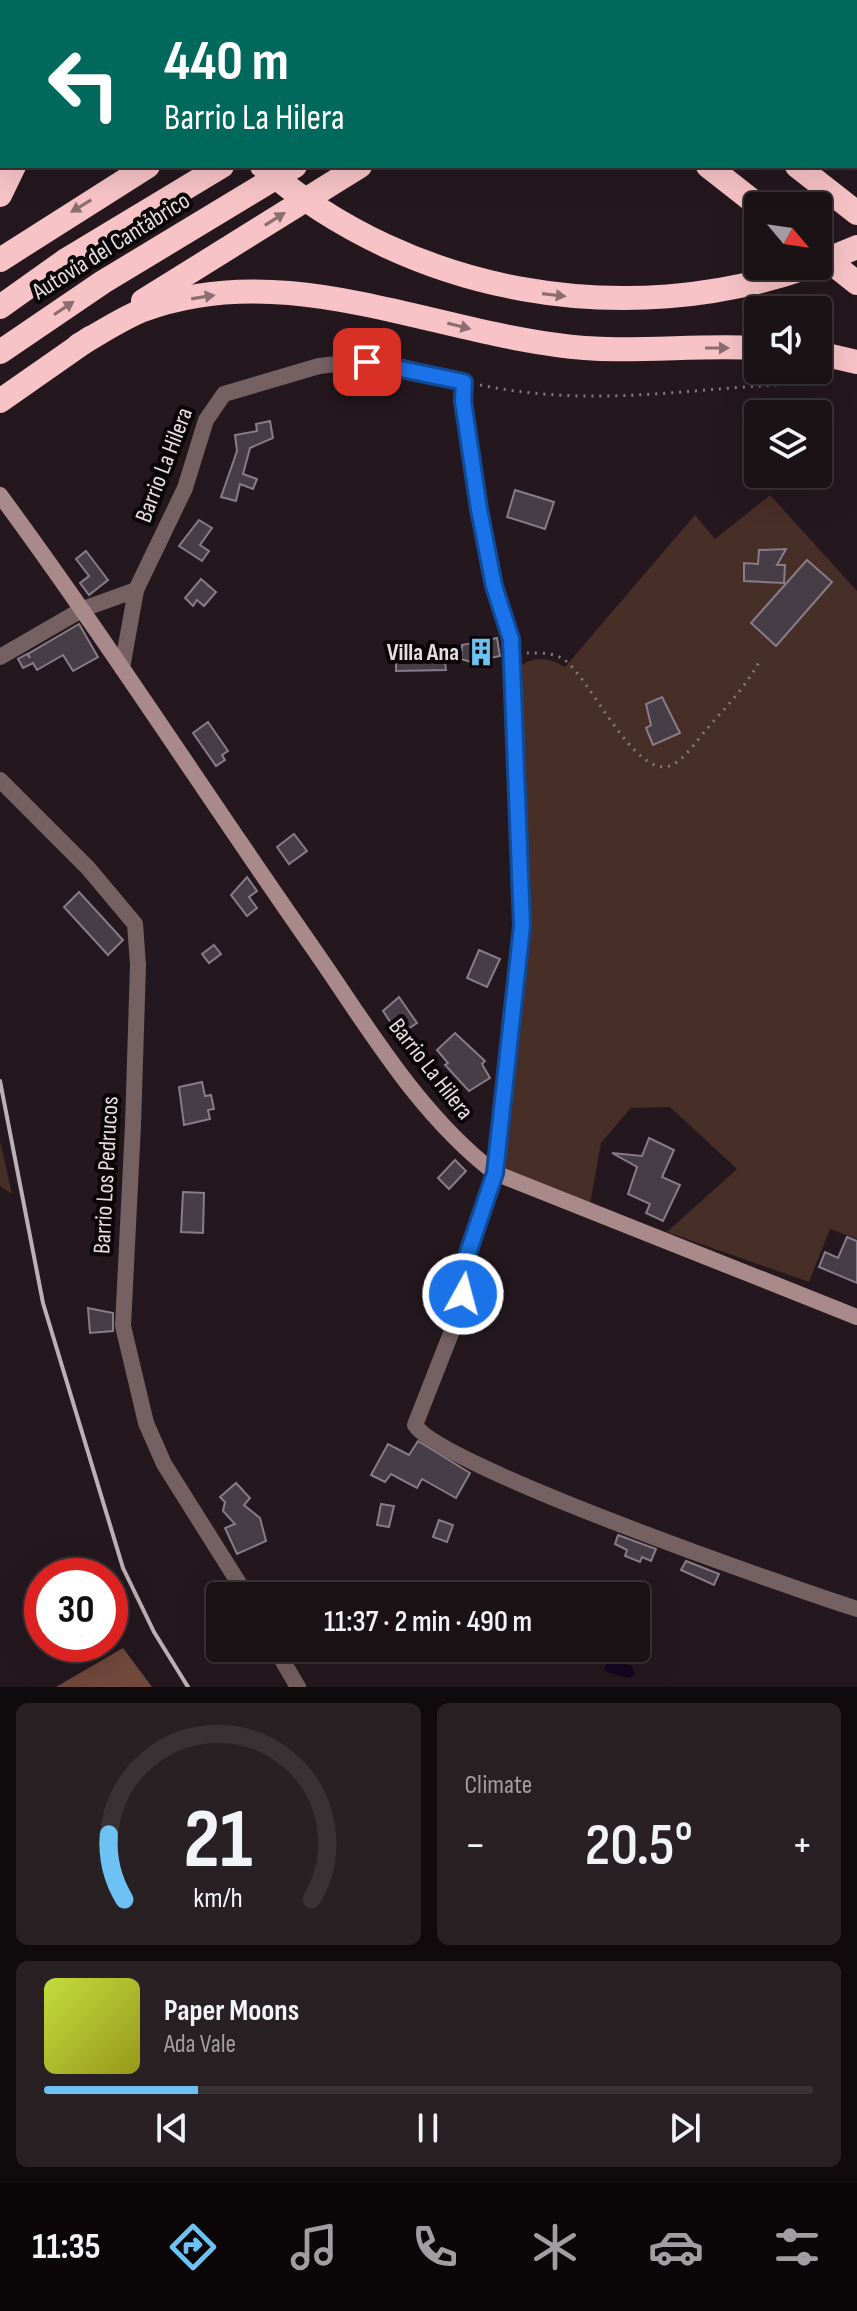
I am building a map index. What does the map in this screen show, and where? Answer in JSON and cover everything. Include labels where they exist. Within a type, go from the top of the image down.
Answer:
[{"type":"highway","points":[[0,195],[13,168]]},
{"type":"highway","points":[[0,260],[145,168]]},
{"type":"highway","name":"Autovía del Cantábrico","points":[[0,307],[66,260],[219,168]]},
{"type":"highway","points":[[265,168],[349,226],[423,262],[526,291],[620,299],[725,289],[759,280]]},
{"type":"highway","name":"Autovía del Cantábrico","points":[[0,352],[103,282],[292,168]]},
{"type":"highway","points":[[0,401],[79,345],[357,168]]},
{"type":"highway","points":[[711,168],[744,194]]},
{"type":"highway","points":[[800,168],[857,213]]},
{"type":"highway","points":[[832,257],[857,247]]},
{"type":"highway","points":[[832,263],[857,283]]},
{"type":"highway","points":[[79,345],[123,319],[169,302],[241,292],[278,292],[359,302],[473,330],[558,346],[647,350],[744,348]]},
{"type":"highway","points":[[832,356],[857,362]]},
{"type":"street","name":"Barrio La Hilera","points":[[122,668],[136,590],[185,488],[206,420],[224,394],[319,366],[345,363],[394,365],[464,382],[463,401],[479,509],[512,654],[522,926],[495,1173],[467,1256],[459,1313],[415,1425],[436,1444],[556,1498],[755,1576],[857,1609]]},
{"type":"street","name":"Barrio La Hilera","points":[[0,495],[83,609],[416,1095],[447,1131],[495,1173],[857,1317]]},
{"type":"street","points":[[0,657],[83,609],[136,590]]},
{"type":"street","name":"Barrio Los Pedrucos","points":[[0,780],[88,868],[135,924],[138,980],[123,1326],[146,1423],[164,1464],[239,1582]]},
{"type":"street","points":[[283,1662],[298,1687]]},
{"type":"path","points":[[464,382],[556,398],[613,399],[793,384]]},
{"type":"path","points":[[512,654],[550,654],[562,658],[586,683],[637,753],[652,765],[660,766],[672,765],[690,748],[749,681],[759,662]]},
{"type":"shaded area","points":[[770,495],[857,591],[857,1239],[830,1229],[809,1282],[667,1232],[737,1169],[670,1107],[631,1108],[601,1143],[590,1204],[505,1171],[525,932],[516,670],[540,659],[565,667],[695,515],[715,539]]},
{"type":"shaded area","points":[[0,1141],[12,1194],[0,1186]]},
{"type":"shaded area","points":[[128,1655],[152,1687],[56,1687],[99,1662],[128,1662]]},
{"type":"shaded area","points":[[607,1662],[618,1662],[632,1666],[635,1675],[628,1678],[604,1671]]},
{"type":"building","points":[[270,421],[273,438],[250,448],[243,474],[257,479],[253,489],[240,484],[236,501],[221,497],[237,451],[235,435],[257,431],[256,424]]},
{"type":"building","points":[[515,490],[554,502],[545,529],[507,517]]},
{"type":"building","points":[[199,520],[212,528],[200,545],[209,551],[202,561],[179,546]]},
{"type":"building","points":[[786,549],[777,565],[785,565],[784,583],[744,581],[744,563],[758,564],[759,550]]},
{"type":"building","points":[[86,551],[108,580],[89,595],[80,583],[89,576],[76,559]]},
{"type":"building","points":[[807,560],[832,582],[776,646],[751,623]]},
{"type":"building","points":[[201,579],[216,592],[204,606],[197,600],[193,606],[185,598]]},
{"type":"building","points":[[79,624],[98,657],[73,671],[63,655],[37,670],[33,663],[23,668],[18,659],[27,654],[30,658],[28,654]]},
{"type":"building","name":"Villa Ana","points":[[497,638],[500,656],[471,662],[461,659],[462,645]]},
{"type":"building","points":[[444,654],[446,670],[396,671],[396,656]]},
{"type":"building","points":[[662,697],[680,733],[653,745],[646,728],[651,725],[646,704]]},
{"type":"building","points":[[208,722],[228,751],[222,755],[225,760],[216,766],[193,733]]},
{"type":"building","points":[[294,834],[307,851],[289,864],[277,847]]},
{"type":"building","points":[[247,877],[257,891],[249,897],[257,908],[247,916],[231,895]]},
{"type":"building","points":[[79,892],[123,940],[108,955],[64,907]]},
{"type":"building","points":[[214,945],[221,954],[209,963],[202,954]]},
{"type":"building","points":[[479,950],[500,959],[487,987],[467,978]]},
{"type":"building","points":[[399,997],[417,1023],[399,1035],[383,1011]]},
{"type":"building","points":[[455,1033],[485,1061],[482,1064],[490,1078],[469,1091],[445,1065],[448,1063],[437,1050]]},
{"type":"building","points":[[202,1082],[205,1096],[211,1095],[214,1109],[208,1110],[210,1119],[184,1125],[179,1087]]},
{"type":"building","points":[[649,1138],[674,1150],[662,1177],[680,1185],[663,1221],[646,1213],[650,1204],[628,1194],[637,1167],[612,1153],[642,1156]]},
{"type":"building","points":[[455,1160],[466,1171],[449,1189],[438,1178]]},
{"type":"building","points":[[183,1192],[204,1193],[203,1233],[181,1232]]},
{"type":"building","points":[[847,1237],[857,1241],[857,1283],[819,1267],[825,1252],[838,1258]]},
{"type":"building","points":[[88,1308],[113,1313],[113,1331],[90,1333]]},
{"type":"building","points":[[418,1441],[470,1473],[456,1498],[422,1479],[417,1488],[391,1474],[385,1482],[371,1475],[388,1444],[409,1455]]},
{"type":"building","points":[[236,1483],[250,1498],[244,1505],[260,1518],[266,1541],[237,1554],[225,1528],[235,1524],[223,1511],[225,1502],[220,1497]]},
{"type":"building","points":[[381,1504],[394,1506],[389,1527],[377,1525]]},
{"type":"building","points":[[439,1520],[453,1525],[447,1542],[433,1537]]},
{"type":"building","points":[[618,1535],[656,1549],[651,1561],[642,1557],[640,1562],[625,1556],[627,1550],[615,1544]]},
{"type":"building","points":[[686,1561],[719,1574],[714,1585],[681,1570]]},
{"type":"railway","points":[[0,1081],[43,1303],[123,1568],[154,1632],[188,1687]]},
{"type":"place","name":"Villa Ana","points":[[481,652]]},
{"type":"route","points":[[367,362],[394,365],[464,382],[463,401],[479,509],[494,586],[511,639],[522,926],[503,1122],[495,1173],[467,1256],[463,1294]]}]
